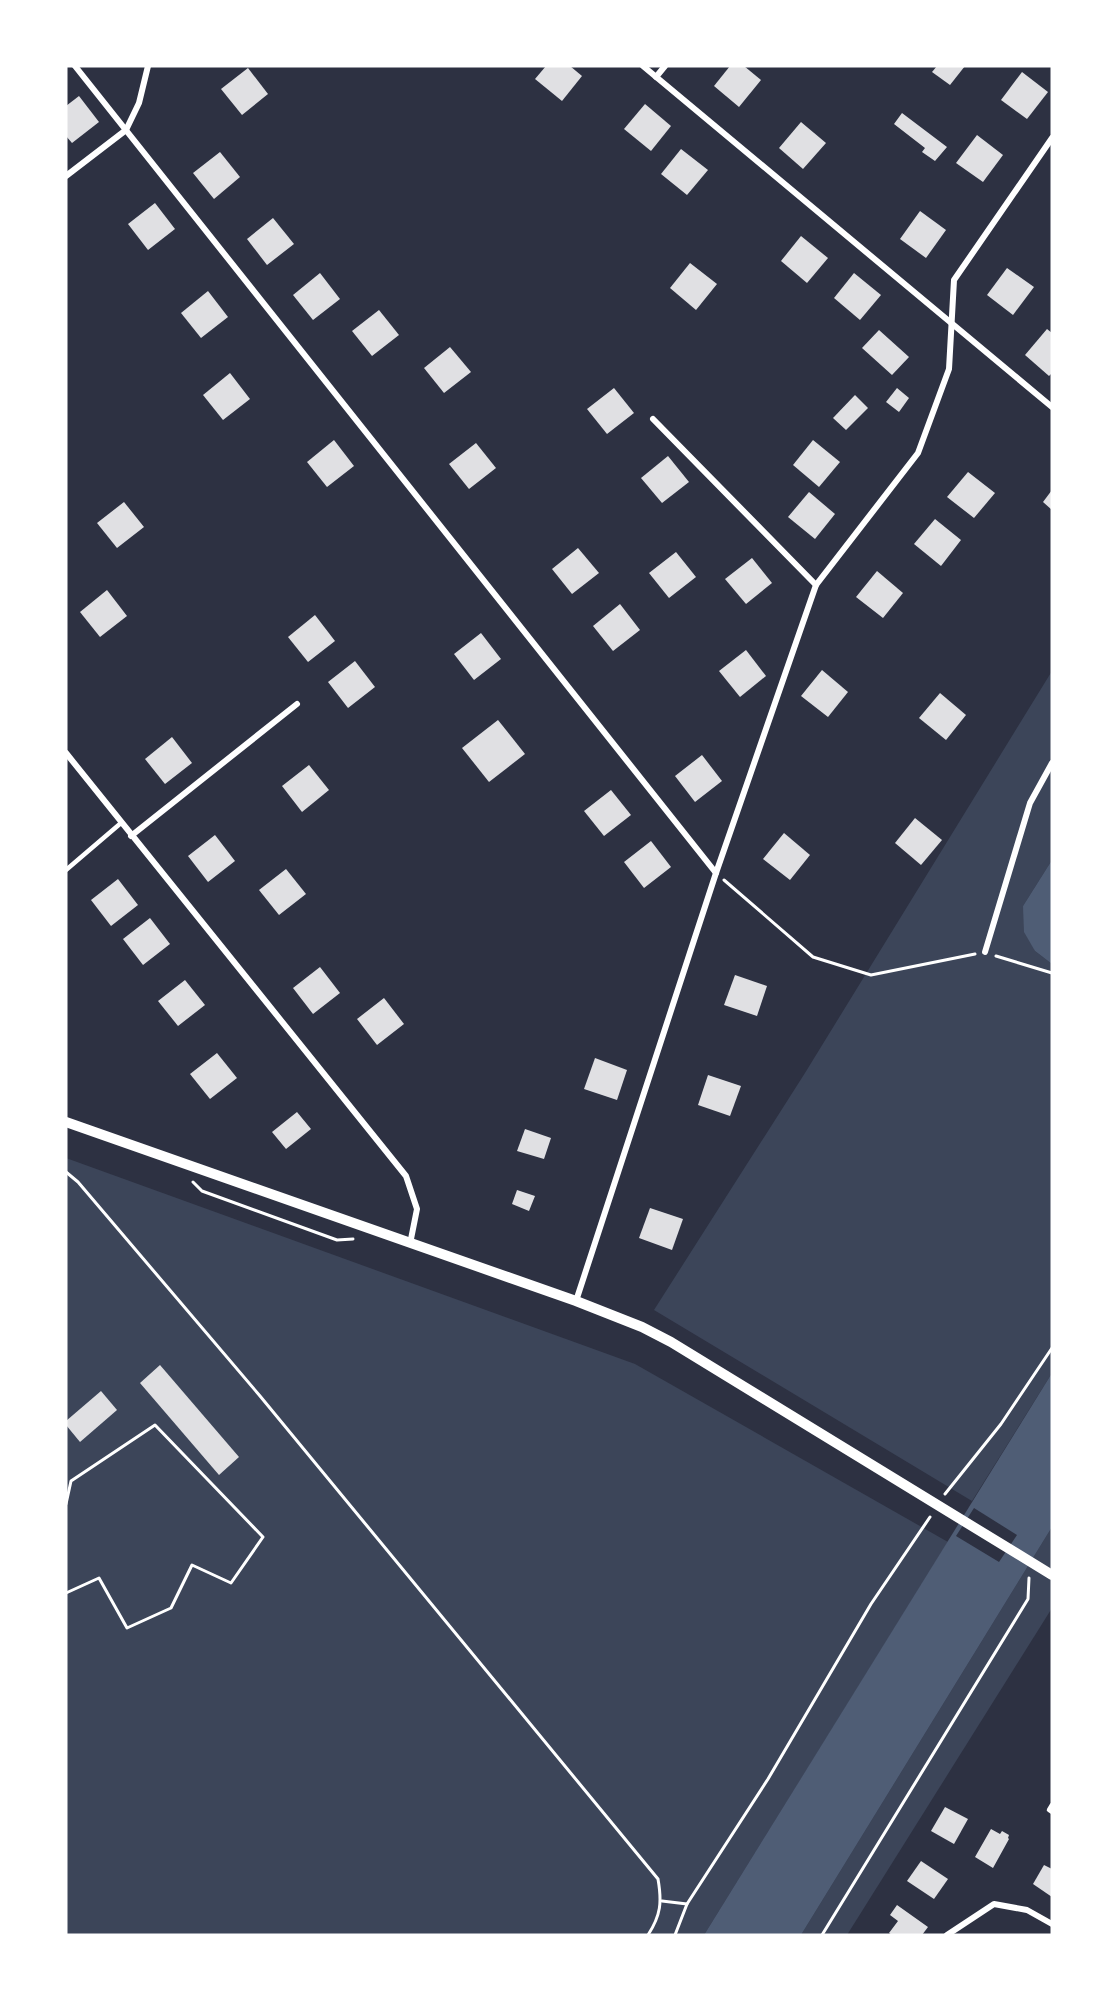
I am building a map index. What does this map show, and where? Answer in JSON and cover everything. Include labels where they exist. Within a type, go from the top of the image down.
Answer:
[{"type":"street","points":[[75,66],[716,873]]},
{"type":"street","points":[[66,176],[126,129],[139,103],[148,66]]},
{"type":"street","points":[[643,66],[1052,407]]},
{"type":"street","points":[[656,77],[665,66]]},
{"type":"street","points":[[576,1301],[716,873],[816,585],[918,453],[949,369],[954,280],[1052,138]]},
{"type":"street","points":[[653,419],[816,585]]},
{"type":"street","points":[[131,836],[297,704]]},
{"type":"street","points":[[66,753],[406,1176],[417,1209],[410,1244]]},
{"type":"street","points":[[985,952],[1030,803],[1052,764]]},
{"type":"street","points":[[66,1122],[576,1301],[642,1327],[671,1342],[1052,1575]]},
{"type":"street","points":[[946,1935],[994,1904],[1027,1910],[1052,1924]]},
{"type":"lane","points":[[66,870],[121,823]]},
{"type":"lane","points":[[1052,1805],[1049,1810],[1052,1812]]},
{"type":"path","points":[[716,873],[813,957],[871,975],[985,952],[1052,973]]},
{"type":"path","points":[[66,1172],[78,1182],[252,1387],[658,1879],[662,1901],[654,1926],[648,1935]]},
{"type":"path","points":[[945,1493],[1001,1424],[1052,1348]]},
{"type":"path","points":[[66,1504],[71,1481],[155,1425],[263,1537],[231,1583],[192,1565],[171,1608],[127,1628],[99,1578],[66,1593]]},
{"type":"path","points":[[675,1935],[687,1904],[768,1779],[871,1604],[932,1515]]},
{"type":"path","points":[[822,1935],[1028,1599],[1029,1576]]},
{"type":"path","points":[[662,1901],[687,1904]]},
{"type":"shaded area","points":[[1052,671],[1052,860],[1023,906],[1035,951],[1052,964],[1052,1373],[972,1501],[654,1310],[805,1073]]},
{"type":"shaded area","points":[[1052,860],[1052,964],[1035,951],[1024,932],[1023,906]]},
{"type":"shaded area","points":[[66,1158],[635,1364],[948,1542],[704,1935],[66,1935]]},
{"type":"shaded area","points":[[1052,1373],[1052,1527],[801,1935],[704,1935]]},
{"type":"shaded area","points":[[1052,1527],[1052,1608],[847,1935],[801,1935]]},
{"type":"pier","points":[[974,1508],[1017,1535],[999,1562],[956,1536]]},
{"type":"building","points":[[546,66],[570,66],[582,76],[562,101],[535,79]]},
{"type":"building","points":[[730,66],[744,66],[761,80],[739,107],[714,86]]},
{"type":"building","points":[[937,66],[965,66],[950,85],[932,72]]},
{"type":"building","points":[[248,68],[268,94],[242,115],[221,89]]},
{"type":"building","points":[[1022,72],[1048,92],[1027,119],[1001,100]]},
{"type":"building","points":[[79,96],[99,122],[72,143],[66,136],[66,106]]},
{"type":"building","points":[[645,104],[671,126],[651,151],[624,129]]},
{"type":"building","points":[[902,113],[947,147],[935,161],[922,152],[925,148],[894,124]]},
{"type":"building","points":[[801,122],[826,143],[803,169],[779,148]]},
{"type":"building","points":[[977,135],[1003,155],[983,182],[956,163]]},
{"type":"building","points":[[681,149],[708,170],[687,195],[661,174]]},
{"type":"building","points":[[220,152],[240,177],[214,199],[193,173]]},
{"type":"building","points":[[155,203],[175,229],[148,250],[128,224]]},
{"type":"building","points":[[920,211],[946,230],[926,258],[900,239]]},
{"type":"building","points":[[273,218],[294,244],[267,265],[247,239]]},
{"type":"building","points":[[801,236],[828,258],[807,283],[781,261]]},
{"type":"building","points":[[690,263],[717,284],[696,310],[670,288]]},
{"type":"building","points":[[1007,268],[1034,287],[1013,315],[987,295]]},
{"type":"building","points":[[320,273],[340,299],[313,320],[293,295]]},
{"type":"building","points":[[854,273],[881,295],[860,320],[834,298]]},
{"type":"building","points":[[208,291],[228,317],[201,338],[181,313]]},
{"type":"building","points":[[379,310],[399,335],[372,356],[352,331]]},
{"type":"building","points":[[1047,329],[1052,333],[1052,373],[1049,376],[1025,355]]},
{"type":"building","points":[[879,330],[909,357],[892,375],[862,348]]},
{"type":"building","points":[[450,347],[471,372],[444,393],[424,368]]},
{"type":"building","points":[[230,373],[250,399],[223,420],[203,395]]},
{"type":"building","points":[[614,388],[634,413],[607,434],[587,409]]},
{"type":"building","points":[[897,388],[909,398],[899,412],[886,402]]},
{"type":"building","points":[[855,395],[868,408],[846,430],[833,418]]},
{"type":"building","points":[[334,440],[354,466],[327,487],[307,462]]},
{"type":"building","points":[[813,440],[840,462],[819,487],[793,465]]},
{"type":"building","points":[[476,443],[496,468],[469,489],[449,464]]},
{"type":"building","points":[[668,456],[689,482],[662,503],[641,478]]},
{"type":"building","points":[[968,472],[995,493],[974,518],[947,497]]},
{"type":"building","points":[[1052,490],[1052,510],[1043,502]]},
{"type":"building","points":[[809,492],[835,514],[815,539],[788,517]]},
{"type":"building","points":[[124,502],[144,527],[117,548],[97,523]]},
{"type":"building","points":[[935,519],[961,540],[941,566],[914,544]]},
{"type":"building","points":[[578,548],[599,573],[572,594],[552,569]]},
{"type":"building","points":[[676,552],[696,577],[669,598],[649,573]]},
{"type":"building","points":[[752,558],[772,583],[746,604],[725,579]]},
{"type":"building","points":[[877,571],[903,593],[883,618],[856,597]]},
{"type":"building","points":[[107,590],[127,616],[100,637],[80,612]]},
{"type":"building","points":[[620,604],[640,630],[613,651],[593,626]]},
{"type":"building","points":[[315,615],[335,641],[308,662],[288,637]]},
{"type":"building","points":[[481,633],[501,659],[474,680],[454,654]]},
{"type":"building","points":[[746,650],[766,676],[740,697],[719,671]]},
{"type":"building","points":[[355,661],[375,687],[348,708],[328,682]]},
{"type":"building","points":[[822,670],[848,692],[828,717],[801,696]]},
{"type":"building","points":[[940,693],[966,715],[946,740],[919,718]]},
{"type":"building","points":[[498,720],[525,754],[489,782],[462,748]]},
{"type":"building","points":[[172,737],[192,763],[165,784],[145,759]]},
{"type":"building","points":[[702,755],[722,781],[695,802],[675,776]]},
{"type":"building","points":[[309,765],[329,790],[302,812],[282,786]]},
{"type":"building","points":[[611,790],[631,815],[604,836],[584,811]]},
{"type":"building","points":[[915,818],[942,840],[921,865],[895,843]]},
{"type":"building","points":[[784,833],[810,855],[790,880],[763,859]]},
{"type":"building","points":[[215,835],[235,861],[208,882],[188,856]]},
{"type":"building","points":[[651,841],[671,867],[644,888],[624,862]]},
{"type":"building","points":[[286,869],[306,894],[279,915],[259,890]]},
{"type":"building","points":[[118,879],[138,905],[111,926],[91,900]]},
{"type":"building","points":[[150,918],[170,944],[143,965],[123,939]]},
{"type":"building","points":[[320,967],[340,993],[313,1014],[293,988]]},
{"type":"building","points":[[735,975],[767,986],[757,1016],[724,1005]]},
{"type":"building","points":[[185,980],[205,1005],[178,1026],[158,1001]]},
{"type":"building","points":[[384,998],[404,1024],[377,1045],[357,1019]]},
{"type":"building","points":[[217,1053],[237,1078],[210,1099],[190,1074]]},
{"type":"building","points":[[595,1058],[627,1070],[617,1100],[584,1089]]},
{"type":"building","points":[[708,1075],[741,1086],[730,1116],[698,1105]]},
{"type":"building","points":[[297,1112],[311,1129],[286,1149],[272,1132]]},
{"type":"building","points":[[525,1129],[551,1138],[544,1159],[517,1151]]},
{"type":"building","points":[[517,1190],[535,1196],[529,1211],[512,1204]]},
{"type":"building","points":[[650,1208],[683,1219],[672,1250],[639,1238]]},
{"type":"building","points":[[160,1365],[239,1457],[219,1475],[140,1383]]},
{"type":"building","points":[[101,1391],[117,1410],[80,1442],[66,1425],[66,1421]]},
{"type":"building","points":[[945,1807],[968,1819],[954,1844],[931,1831]]},
{"type":"building","points":[[991,1829],[1000,1834],[1002,1831],[1009,1835],[993,1868],[975,1857]]},
{"type":"building","points":[[921,1861],[948,1879],[934,1899],[907,1881]]},
{"type":"building","points":[[1044,1865],[1052,1869],[1052,1897],[1033,1884]]},
{"type":"building","points":[[897,1905],[928,1927],[922,1935],[892,1935],[889,1933],[898,1921],[890,1915]]}]
